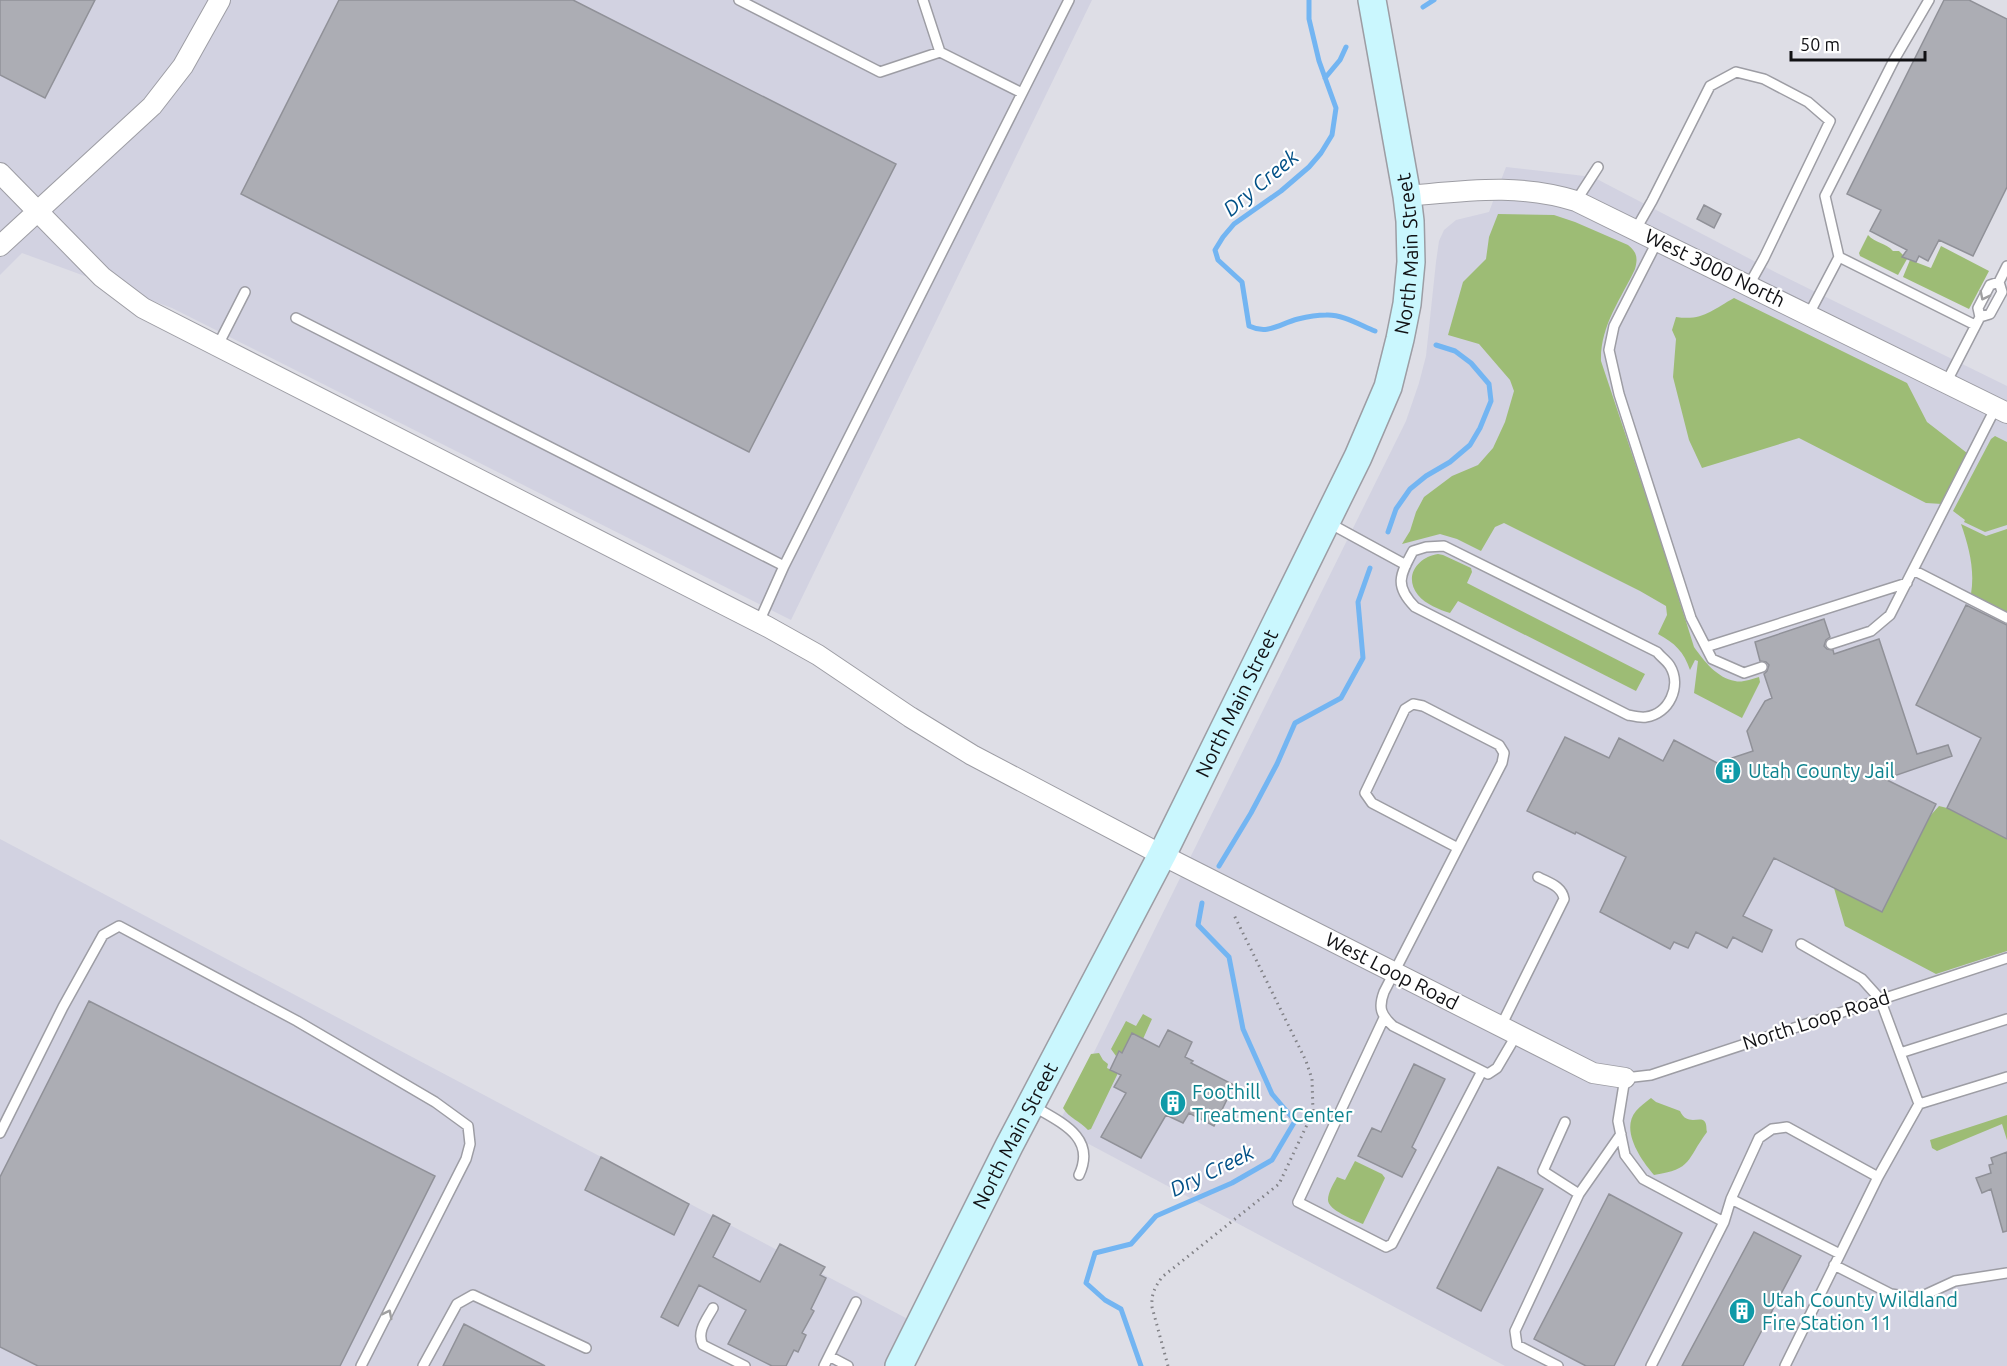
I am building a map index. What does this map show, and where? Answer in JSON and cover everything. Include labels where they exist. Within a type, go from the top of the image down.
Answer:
[{"type":"street","points":[[0,246],[152,106],[189,57],[220,0]]},
{"type":"street","name":"North Main Street","points":[[904,1362],[1031,1105],[1162,855],[1358,458],[1388,387],[1407,304],[1410,262],[1407,196],[1372,0]]},
{"type":"street","name":"West Loop Road","points":[[0,173],[84,260],[120,292],[143,308],[759,622],[818,655],[910,717],[972,755],[1162,855],[1593,1073],[1625,1078]]},
{"type":"street","name":"West 3000 North","points":[[1407,196],[1509,189],[1545,193],[1576,201],[2002,410]]},
{"type":"lane","points":[[739,0],[880,72],[940,52],[1022,93]]},
{"type":"lane","points":[[923,0],[940,52]]},
{"type":"lane","points":[[759,622],[784,566],[1069,0]]},
{"type":"lane","points":[[1809,314],[1839,257],[1825,196],[1894,60],[1929,0]]},
{"type":"lane","points":[[1636,229],[1710,86],[1736,72],[1764,79],[1808,102],[1830,120],[1749,285]]},
{"type":"lane","points":[[1576,201],[1598,167]]},
{"type":"lane","points":[[1658,240],[1614,326],[1609,350],[1619,394],[1691,618],[1712,659],[1744,673],[1762,667]]},
{"type":"lane","points":[[1839,257],[1978,321]]},
{"type":"lane","points":[[1978,321],[1990,314],[2002,292],[1999,282],[2007,266]]},
{"type":"lane","points":[[1946,383],[1978,321],[1978,308],[1990,285],[1999,282]]},
{"type":"lane","points":[[217,347],[245,292]]},
{"type":"lane","points":[[296,318],[784,566]]},
{"type":"lane","points":[[1831,644],[1871,631],[1890,615],[2002,410]]},
{"type":"lane","points":[[1326,522],[1406,565]]},
{"type":"lane","points":[[1444,546],[1464,555],[1657,652],[1670,666],[1676,681],[1672,697],[1662,711],[1646,717],[1628,715],[1415,607],[1406,597],[1401,586],[1401,575],[1406,565],[1413,551],[1426,547],[1444,546]]},
{"type":"lane","points":[[1913,570],[2007,618]]},
{"type":"lane","points":[[1706,647],[1907,583]]},
{"type":"lane","points":[[1458,848],[1372,803],[1365,793],[1405,708],[1413,704],[1424,706],[1499,745],[1504,753],[1502,763],[1380,1003],[1384,1018],[1393,1026],[1488,1074],[1497,1068],[1509,1030],[1564,899],[1563,892],[1556,886],[1538,877]]},
{"type":"lane","points":[[0,1133],[63,1007],[104,935],[119,926],[297,1021],[435,1102],[468,1126],[470,1144],[466,1159],[361,1366]]},
{"type":"lane","points":[[1801,944],[1862,979],[1880,999],[1919,1104]]},
{"type":"lane","name":"North Loop Road","points":[[1625,1078],[1651,1075],[2007,958]]},
{"type":"lane","points":[[1384,1018],[1298,1202],[1386,1247],[1392,1244],[1482,1071]]},
{"type":"lane","points":[[1900,1053],[2007,1019]]},
{"type":"lane","points":[[1785,1366],[1878,1177],[1919,1104],[2007,1077]]},
{"type":"lane","points":[[1625,1078],[1618,1121],[1625,1155],[1643,1179],[1724,1222]]},
{"type":"lane","points":[[1031,1105],[1060,1122],[1078,1139],[1083,1147],[1085,1159],[1079,1175]]},
{"type":"lane","points":[[1565,1122],[1543,1171],[1579,1194]]},
{"type":"lane","points":[[1651,1366],[1724,1222],[1731,1199],[1759,1138],[1772,1130],[1786,1127],[1878,1177]]},
{"type":"lane","points":[[1558,1366],[1517,1345],[1515,1331],[1579,1194],[1621,1134]]},
{"type":"lane","points":[[1731,1199],[1839,1254]]},
{"type":"lane","points":[[1834,1265],[1891,1294],[1918,1298],[1955,1281],[2007,1273]]},
{"type":"lane","points":[[423,1366],[457,1304],[473,1295],[586,1348]]},
{"type":"lane","points":[[824,1366],[856,1302]]},
{"type":"lane","points":[[713,1308],[702,1328],[700,1340],[703,1345],[745,1366]]},
{"type":"lane","points":[[829,1356],[848,1366]]},
{"type":"path","points":[[1168,1366],[1152,1307],[1151,1297],[1155,1287],[1162,1277],[1279,1184],[1313,1112],[1312,1079],[1306,1061],[1234,915]]},
{"type":"shaded area","points":[[0,0],[1092,0],[791,620],[172,308],[22,253],[0,275]]},
{"type":"shaded area","points":[[1506,167],[1593,177],[1775,272],[2007,386],[2007,1366],[1505,1366],[1057,1127],[1406,421],[1426,356],[1439,241],[1444,230],[1456,220],[1489,212]]},
{"type":"shaded area","points":[[0,839],[919,1325],[899,1366],[0,1366]]},
{"type":"green space","points":[[1498,214],[1554,215],[1628,245],[1635,253],[1635,269],[1608,324],[1601,361],[1694,647],[1712,668],[1728,679],[1741,682],[1759,677],[1760,682],[1742,718],[1694,693],[1698,661],[1695,660],[1690,670],[1678,649],[1658,634],[1667,615],[1666,606],[1640,591],[1504,523],[1495,527],[1481,551],[1457,539],[1440,534],[1402,544],[1424,497],[1452,476],[1478,465],[1493,448],[1505,422],[1514,391],[1510,380],[1479,344],[1448,335],[1463,282],[1486,259],[1489,237]]},
{"type":"green space","points":[[1868,235],[1893,251],[1899,251],[1907,259],[1898,275],[1860,256],[1859,253]]},
{"type":"green space","points":[[1941,246],[1989,271],[1969,309],[1903,277],[1910,260],[1931,268]]},
{"type":"green space","points":[[1734,298],[1907,383],[1927,422],[1967,453],[1942,504],[1926,503],[1799,438],[1702,468],[1689,440],[1673,377],[1676,339],[1672,330],[1676,317],[1700,316]]},
{"type":"green space","points":[[1995,436],[2007,442],[2007,525],[1985,532],[1964,522],[1965,520],[1953,511],[1991,439]]},
{"type":"green space","points":[[1961,524],[1986,536],[2007,529],[2007,613],[1971,594],[1970,559]]},
{"type":"green space","points":[[1438,554],[1471,568],[1472,572],[1467,583],[1645,674],[1636,691],[1458,601],[1450,613],[1425,601],[1414,588],[1412,574],[1424,559]]},
{"type":"green space","points":[[1939,806],[2007,839],[2007,951],[1936,974],[1845,926],[1834,888],[1882,912],[1930,816]]},
{"type":"green space","points":[[1143,1014],[1152,1019],[1143,1039],[1122,1053],[1119,1051],[1116,1056],[1111,1049],[1126,1021],[1136,1026]]},
{"type":"green space","points":[[1099,1053],[1108,1064],[1107,1068],[1118,1073],[1091,1129],[1088,1130],[1063,1108],[1091,1054]]},
{"type":"green space","points":[[1651,1098],[1680,1111],[1690,1120],[1703,1120],[1706,1123],[1707,1132],[1687,1162],[1676,1170],[1654,1175],[1634,1145],[1630,1127],[1636,1111]]},
{"type":"green space","points":[[2007,1115],[2007,1140],[2002,1124],[1937,1151],[1932,1148],[1930,1140]]},
{"type":"green space","points":[[1355,1161],[1382,1174],[1385,1178],[1363,1224],[1337,1211],[1328,1200],[1337,1177],[1345,1180]]},
{"type":"building","points":[[0,0],[95,0],[45,98],[0,75]]},
{"type":"building","points":[[339,0],[573,0],[896,164],[749,452],[241,194]]},
{"type":"building","points":[[1944,0],[1969,0],[2007,19],[2007,187],[1973,256],[1939,240],[1928,261],[1919,256],[1916,262],[1902,257],[1907,250],[1870,231],[1881,210],[1847,194]]},
{"type":"building","points":[[1704,205],[1721,214],[1714,228],[1697,219]]},
{"type":"building","points":[[1966,605],[2007,625],[2007,839],[1947,808],[1981,738],[1916,705]]},
{"type":"building","name":"Utah County Jail","points":[[1824,619],[1830,637],[1824,646],[1833,650],[1834,654],[1879,639],[1917,754],[1948,745],[1952,756],[1885,779],[1936,804],[1882,912],[1774,858],[1743,916],[1772,930],[1762,952],[1733,937],[1727,948],[1696,932],[1688,948],[1674,942],[1670,949],[1600,912],[1626,857],[1527,811],[1565,737],[1609,758],[1619,738],[1663,761],[1674,740],[1717,763],[1753,751],[1747,731],[1765,701],[1772,698],[1764,674],[1769,665],[1760,661],[1755,642]]},
{"type":"building","points":[[89,1001],[435,1176],[340,1366],[38,1366],[0,1347],[0,1177]]},
{"type":"building","name":"Foothill Treatment Center","points":[[1168,1030],[1192,1042],[1185,1057],[1193,1061],[1191,1063],[1234,1085],[1214,1126],[1189,1113],[1183,1123],[1166,1115],[1141,1158],[1101,1137],[1126,1093],[1114,1087],[1121,1075],[1110,1070],[1119,1051],[1122,1053],[1132,1033],[1159,1047]]},
{"type":"building","points":[[1414,1064],[1445,1079],[1412,1147],[1416,1150],[1402,1177],[1358,1156],[1372,1128],[1381,1132]]},
{"type":"building","points":[[2007,1152],[2007,1231],[2003,1232],[1991,1189],[1982,1193],[1976,1178],[1991,1173],[1989,1165],[1993,1164],[1991,1158]]},
{"type":"building","points":[[601,1157],[689,1204],[674,1235],[585,1190]]},
{"type":"building","points":[[1498,1167],[1543,1189],[1481,1311],[1437,1288]]},
{"type":"building","points":[[1609,1194],[1682,1233],[1614,1366],[1586,1366],[1534,1339]]},
{"type":"building","points":[[713,1215],[730,1224],[713,1257],[760,1282],[780,1244],[825,1267],[820,1275],[826,1278],[811,1309],[814,1311],[802,1333],[806,1335],[798,1352],[794,1350],[786,1366],[772,1366],[728,1344],[746,1310],[699,1285],[678,1326],[661,1317]]},
{"type":"building","name":"Utah County Wildland Fire Station 11","points":[[1754,1232],[1801,1256],[1743,1366],[1682,1366]]},
{"type":"building","points":[[464,1324],[545,1366],[443,1366]]},
{"type":"waterway","name":"Dry Creek","points":[[1309,0],[1309,19],[1319,61],[1336,108],[1332,135],[1309,167],[1281,191],[1234,224],[1215,250],[1218,260],[1242,282],[1249,326],[1268,329],[1301,318],[1332,315],[1375,331]]},
{"type":"waterway","points":[[1423,7],[1434,0]]},
{"type":"waterway","points":[[1325,78],[1340,60],[1346,47]]},
{"type":"waterway","name":"Dry Creek","points":[[1388,532],[1396,509],[1410,489],[1426,476],[1450,462],[1470,445],[1491,401],[1489,384],[1471,363],[1455,351],[1436,345]]},
{"type":"waterway","name":"Dry Creek","points":[[1219,866],[1251,813],[1277,764],[1295,723],[1341,698],[1363,658],[1358,602],[1370,568]]},
{"type":"waterway","name":"Dry Creek","points":[[1141,1366],[1121,1309],[1105,1300],[1086,1283],[1095,1253],[1131,1244],[1156,1216],[1232,1183],[1272,1160],[1295,1121],[1272,1094],[1243,1029],[1229,957],[1198,925],[1202,903]]},
{"type":"place","name":"Utah County Jail","points":[[1728,771]]},
{"type":"place","name":"Foothill Treatment Center","points":[[1173,1103]]},
{"type":"place","name":"Utah County Wildland Fire Station 11","points":[[1742,1311]]}]
